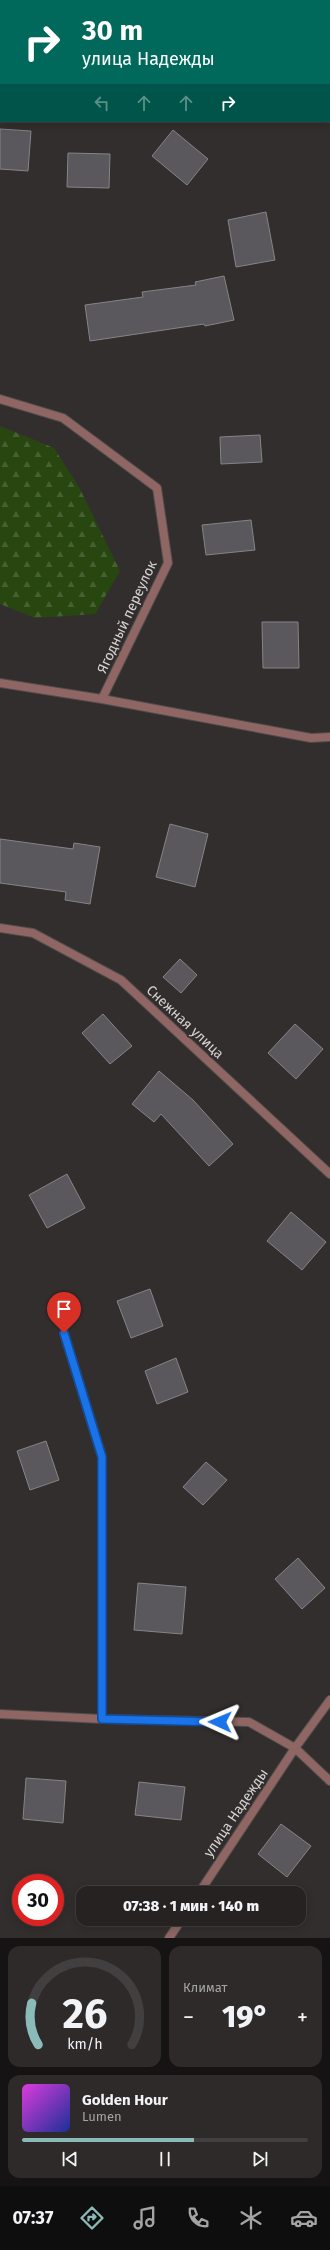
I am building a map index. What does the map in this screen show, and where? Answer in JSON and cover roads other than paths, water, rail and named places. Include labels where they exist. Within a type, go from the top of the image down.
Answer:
[{"type":"street","name":"Ягодный переулок","points":[[0,399],[63,418],[157,488],[168,563],[102,699]]},
{"type":"street","points":[[0,683],[102,699],[311,738],[330,737]]},
{"type":"street","name":"Снежная улица","points":[[0,928],[33,933],[121,980],[330,1174]]},
{"type":"street","points":[[64,1333],[102,1457],[102,1719]]},
{"type":"street","name":"улица Надежды","points":[[204,1886],[295,1748],[330,1700]]},
{"type":"street","points":[[0,1714],[102,1719],[249,1722],[295,1748],[330,1781]]},
{"type":"street","points":[[169,1938],[177,1926]]}]
